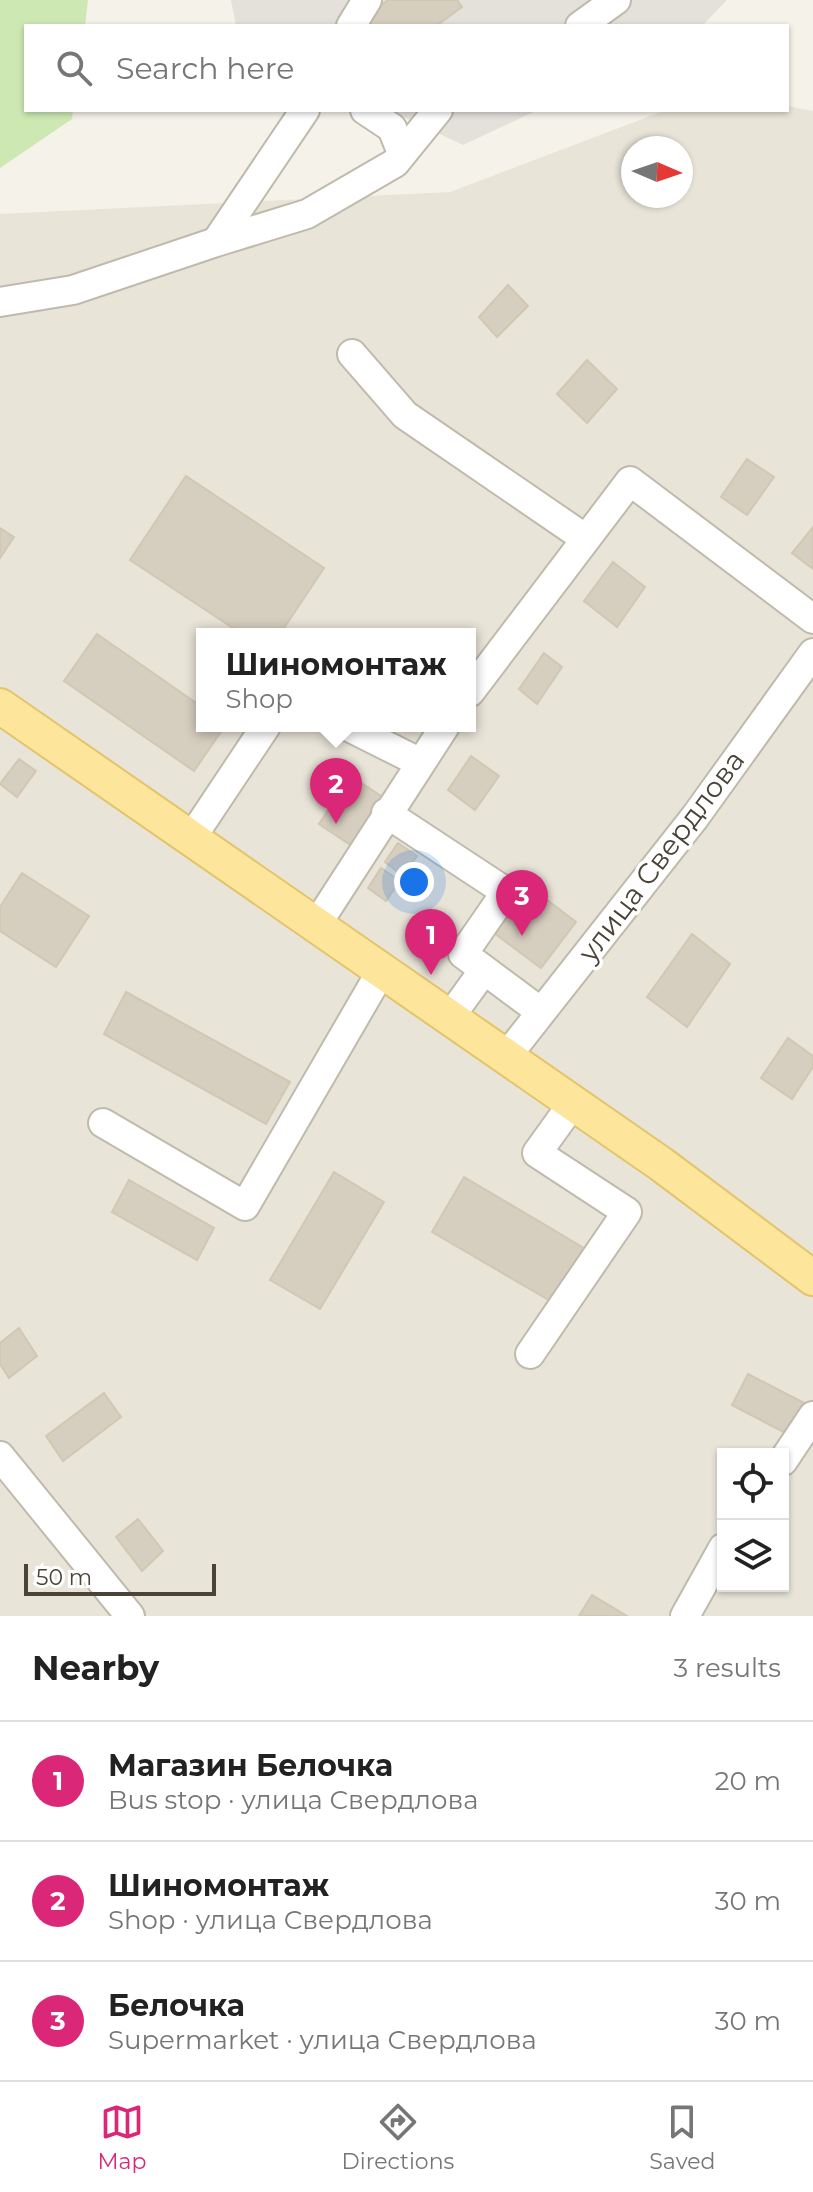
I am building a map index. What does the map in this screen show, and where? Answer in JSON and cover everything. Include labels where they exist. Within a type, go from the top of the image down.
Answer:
[{"type":"main road","points":[[0,706],[573,1103],[813,1278]]},
{"type":"street","points":[[352,24],[367,0]]},
{"type":"street","points":[[583,24],[616,0]]},
{"type":"street","points":[[216,242],[304,112]]},
{"type":"street","points":[[368,112],[392,128],[402,153]]},
{"type":"street","points":[[0,302],[73,290],[307,214],[395,163],[436,112]]},
{"type":"street","points":[[352,354],[405,415],[586,539]]},
{"type":"street","points":[[476,684],[630,481],[813,619]]},
{"type":"street","name":"улица Свердлова","points":[[506,1057],[695,817],[813,653]]},
{"type":"street","points":[[192,837],[262,732]]},
{"type":"street","points":[[359,732],[419,762]]},
{"type":"street","points":[[317,924],[441,732]]},
{"type":"street","points":[[386,813],[506,892],[463,954],[541,1012]]},
{"type":"street","points":[[103,1123],[245,1206],[382,970]]},
{"type":"street","points":[[450,1017],[484,970]]},
{"type":"street","points":[[530,1354],[627,1212],[537,1153],[573,1103]]},
{"type":"street","points":[[789,1452],[813,1416]]},
{"type":"street","points":[[0,1456],[130,1616]]},
{"type":"street","points":[[685,1616],[717,1559]]},
{"type":"shaded area","points":[[231,0],[727,0],[704,24],[236,24]]},
{"type":"shaded area","points":[[789,106],[813,111],[813,1616],[0,1616],[0,214],[450,192],[661,112],[789,112]]},
{"type":"shaded area","points":[[393,112],[534,112],[463,145]]},
{"type":"green space","points":[[0,0],[88,0],[85,24],[24,24],[24,112],[73,112],[72,119],[0,168]]},
{"type":"building","points":[[388,0],[457,0],[462,7],[439,24],[367,24],[363,19]]},
{"type":"building","points":[[508,285],[528,306],[497,337],[479,317]]},
{"type":"building","points":[[587,360],[617,389],[587,423],[557,394]]},
{"type":"building","points":[[747,459],[774,477],[747,515],[721,497]]},
{"type":"building","points":[[186,476],[324,568],[284,628],[233,628],[130,560]]},
{"type":"building","points":[[813,527],[813,569],[792,553]]},
{"type":"building","points":[[0,528],[14,537],[0,558]]},
{"type":"building","points":[[613,562],[645,587],[617,627],[584,601]]},
{"type":"building","points":[[97,634],[196,703],[196,732],[221,732],[194,771],[64,681]]},
{"type":"building","points":[[544,653],[562,667],[537,704],[519,689]]},
{"type":"building","points":[[471,756],[499,776],[475,810],[448,790]]},
{"type":"building","points":[[19,759],[36,771],[17,797],[0,784]]},
{"type":"building","points":[[351,776],[384,798],[352,846],[319,824]]},
{"type":"building","points":[[398,843],[417,856],[403,876],[385,862]]},
{"type":"building","points":[[381,868],[400,881],[386,901],[368,888]]},
{"type":"building","points":[[22,873],[89,916],[56,967],[0,931],[0,907]]},
{"type":"building","points":[[530,887],[576,922],[541,968],[494,933]]},
{"type":"building","points":[[692,934],[730,964],[687,1027],[647,997]]},
{"type":"building","points":[[126,992],[290,1082],[266,1124],[104,1034]]},
{"type":"building","points":[[788,1038],[813,1056],[813,1067],[792,1099],[761,1078]]},
{"type":"building","points":[[334,1172],[384,1202],[320,1309],[270,1280]]},
{"type":"building","points":[[464,1177],[584,1248],[552,1302],[432,1232]]},
{"type":"building","points":[[129,1180],[214,1228],[197,1260],[112,1212]]},
{"type":"building","points":[[19,1328],[37,1356],[9,1378],[0,1364],[0,1343]]},
{"type":"building","points":[[748,1374],[806,1404],[789,1435],[732,1405]]},
{"type":"building","points":[[104,1393],[121,1417],[63,1461],[46,1436]]},
{"type":"building","points":[[138,1519],[163,1551],[142,1571],[116,1537]]},
{"type":"building","points":[[592,1595],[627,1616],[579,1616]]},
{"type":"place","name":"Шиномонтаж","points":[[336,824]]},
{"type":"place","name":"Белочка","points":[[522,936]]},
{"type":"place","name":"Магазин Белочка","points":[[431,975]]}]
